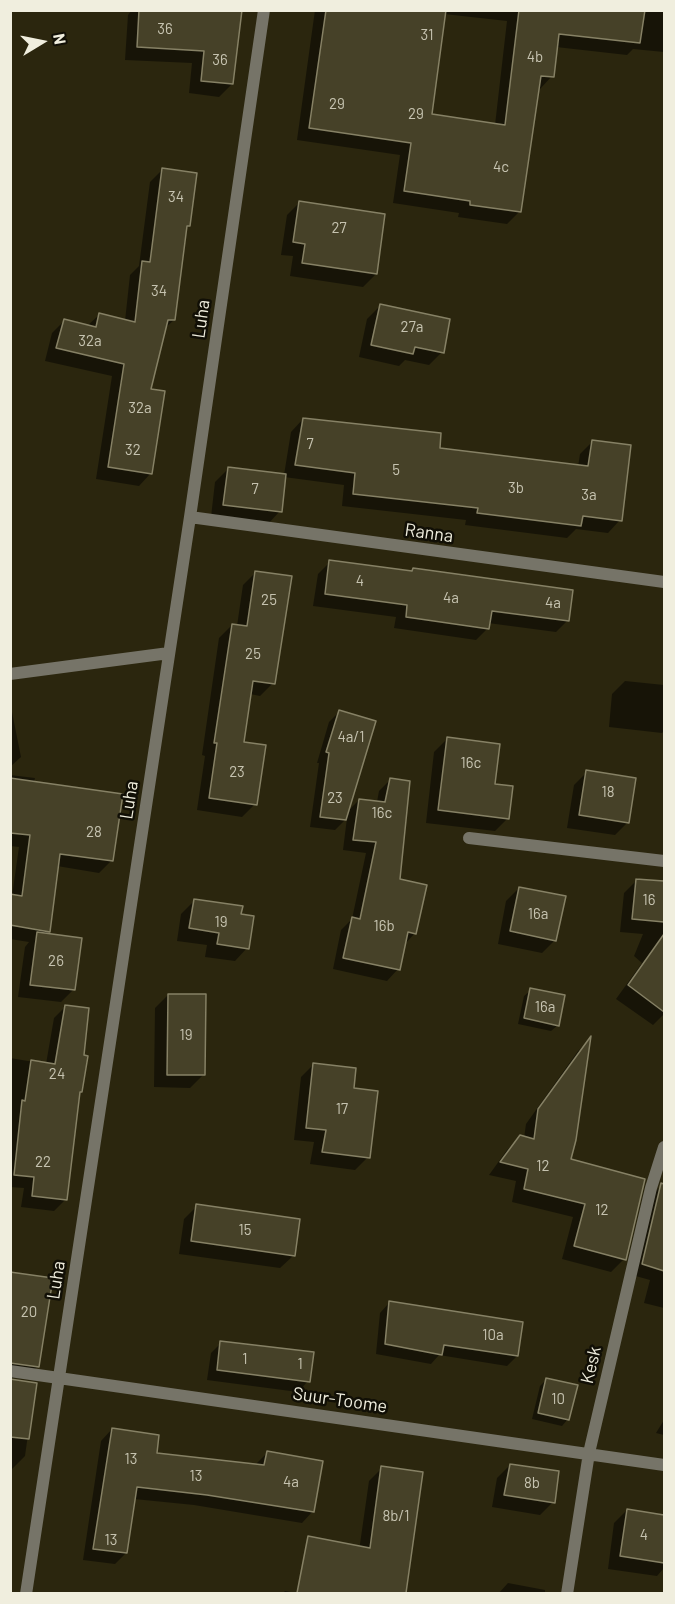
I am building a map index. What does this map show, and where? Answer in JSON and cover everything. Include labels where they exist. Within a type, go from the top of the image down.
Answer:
[{"type":"street","name":"Luha","points":[[26,1593],[190,517],[264,10]]},
{"type":"street","name":"Ranna","points":[[190,517],[664,582]]},
{"type":"street","points":[[10,674],[169,653]]},
{"type":"street","points":[[469,838],[664,861]]},
{"type":"street","name":"Kesk","points":[[567,1593],[589,1453],[651,1188],[664,1147]]},
{"type":"street","name":"Suur-Toome","points":[[10,1371],[664,1465]]},
{"type":"building","points":[[139,10],[242,10],[233,84],[201,81],[204,51],[137,47]]},
{"type":"building","points":[[326,10],[446,10],[432,114],[505,125],[519,10],[645,10],[640,43],[559,34],[554,77],[541,76],[521,212],[470,205],[470,201],[404,191],[411,143],[309,128]]},
{"type":"building","points":[[162,168],[197,173],[190,226],[187,226],[175,320],[168,320],[151,389],[165,391],[152,474],[108,467],[124,364],[56,348],[64,319],[96,327],[99,313],[135,322],[142,261],[150,262]]},
{"type":"building","points":[[299,201],[385,214],[377,274],[302,263],[305,244],[293,242]]},
{"type":"building","points":[[380,304],[450,319],[444,353],[415,347],[413,354],[371,345]]},
{"type":"building","points":[[303,418],[441,433],[440,448],[588,466],[592,440],[631,445],[622,521],[583,516],[581,526],[477,513],[478,508],[353,494],[355,473],[295,465]]},
{"type":"building","points":[[228,467],[286,474],[282,512],[223,505]]},
{"type":"building","points":[[329,560],[412,571],[413,568],[573,590],[569,621],[492,611],[489,629],[406,617],[407,605],[325,594]]},
{"type":"building","points":[[255,571],[292,576],[275,684],[253,681],[244,742],[266,745],[257,805],[209,798],[217,743],[214,743],[232,624],[247,626]]},
{"type":"building","points":[[339,710],[376,721],[346,820],[320,817],[329,753],[326,752]]},
{"type":"building","points":[[447,737],[500,744],[495,784],[513,786],[509,819],[438,810]]},
{"type":"building","points":[[586,770],[636,778],[629,823],[579,815]]},
{"type":"building","points":[[10,778],[123,794],[113,861],[60,854],[50,932],[10,925],[10,894],[22,896],[30,835],[10,833]]},
{"type":"building","points":[[390,778],[410,781],[400,879],[427,885],[416,934],[408,932],[400,970],[343,958],[352,917],[360,919],[376,842],[353,840],[359,799],[385,802]]},
{"type":"building","points":[[636,879],[664,881],[664,922],[632,919]]},
{"type":"building","points":[[519,887],[566,896],[556,941],[510,931]]},
{"type":"building","points":[[194,899],[243,906],[241,914],[254,916],[249,949],[217,944],[219,933],[189,928]]},
{"type":"building","points":[[37,932],[82,938],[75,990],[30,985]]},
{"type":"building","points":[[664,934],[664,1012],[628,985]]},
{"type":"building","points":[[530,988],[565,995],[559,1026],[524,1018]]},
{"type":"building","points":[[168,994],[206,994],[205,1075],[167,1075]]},
{"type":"building","points":[[65,1005],[89,1008],[84,1055],[88,1056],[82,1092],[80,1092],[67,1200],[32,1196],[34,1177],[14,1175],[22,1100],[25,1101],[31,1060],[55,1064]]},
{"type":"building","points":[[591,1036],[576,1140],[571,1159],[645,1179],[626,1260],[574,1246],[585,1204],[524,1189],[528,1169],[500,1162],[520,1135],[534,1139],[538,1109]]},
{"type":"building","points":[[313,1063],[356,1068],[354,1088],[378,1091],[370,1158],[322,1152],[326,1130],[306,1128]]},
{"type":"building","points":[[661,1183],[664,1184],[664,1271],[642,1264]]},
{"type":"building","points":[[196,1204],[300,1219],[295,1256],[191,1241]]},
{"type":"building","points":[[10,1272],[53,1278],[39,1367],[10,1363]]},
{"type":"building","points":[[389,1301],[523,1322],[518,1356],[444,1345],[442,1355],[385,1344]]},
{"type":"building","points":[[220,1341],[314,1352],[310,1382],[217,1370]]},
{"type":"building","points":[[546,1378],[578,1385],[569,1420],[538,1413]]},
{"type":"building","points":[[10,1379],[37,1383],[29,1439],[10,1437]]},
{"type":"building","points":[[112,1428],[159,1435],[157,1453],[264,1465],[267,1451],[323,1461],[314,1512],[207,1495],[137,1487],[127,1553],[93,1549]]},
{"type":"building","points":[[510,1464],[559,1471],[555,1503],[504,1495]]},
{"type":"building","points":[[381,1466],[423,1472],[406,1593],[297,1593],[308,1536],[370,1548]]},
{"type":"building","points":[[627,1509],[664,1515],[664,1563],[620,1556]]}]
